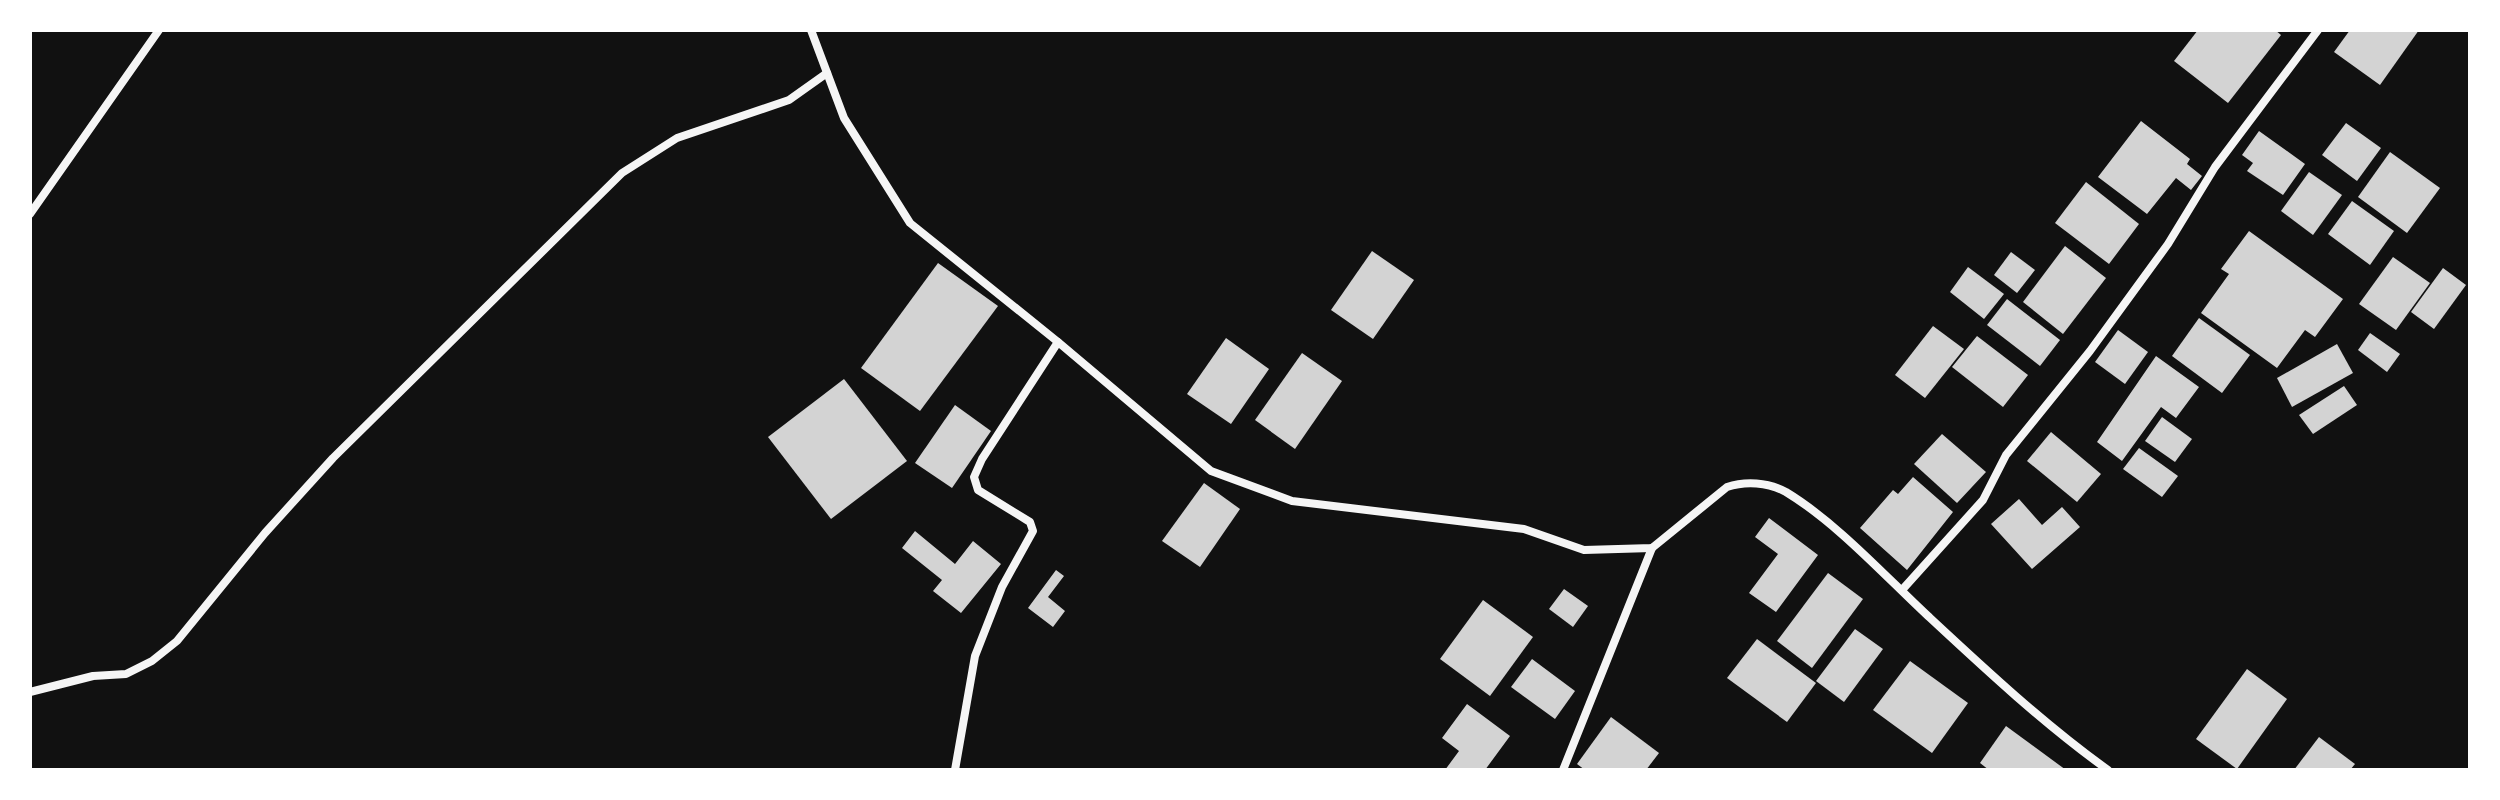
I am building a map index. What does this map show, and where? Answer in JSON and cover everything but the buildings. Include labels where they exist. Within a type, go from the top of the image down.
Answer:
[{"type":"street","points":[[30,214],[159,30]]},
{"type":"street","points":[[811,30],[844,118],[910,223],[1211,471],[1292,501],[1524,529],[1584,550],[1652,548]]},
{"type":"street","points":[[1902,590],[1983,500],[2006,455],[2090,351],[2168,244],[2215,167],[2318,30]]},
{"type":"street","points":[[30,692],[93,676],[126,674],[152,661],[177,641],[265,533],[333,458],[622,173],[677,138],[723,121],[762,112],[789,100],[827,73]]},
{"type":"street","points":[[955,770],[975,656],[1002,587],[1033,531],[1030,522],[978,490],[974,477],[982,459],[1058,342]]},
{"type":"street","points":[[1563,770],[1652,548],[1727,487],[1741,483],[1773,486],[1798,501],[2075,746],[2108,770]]}]
